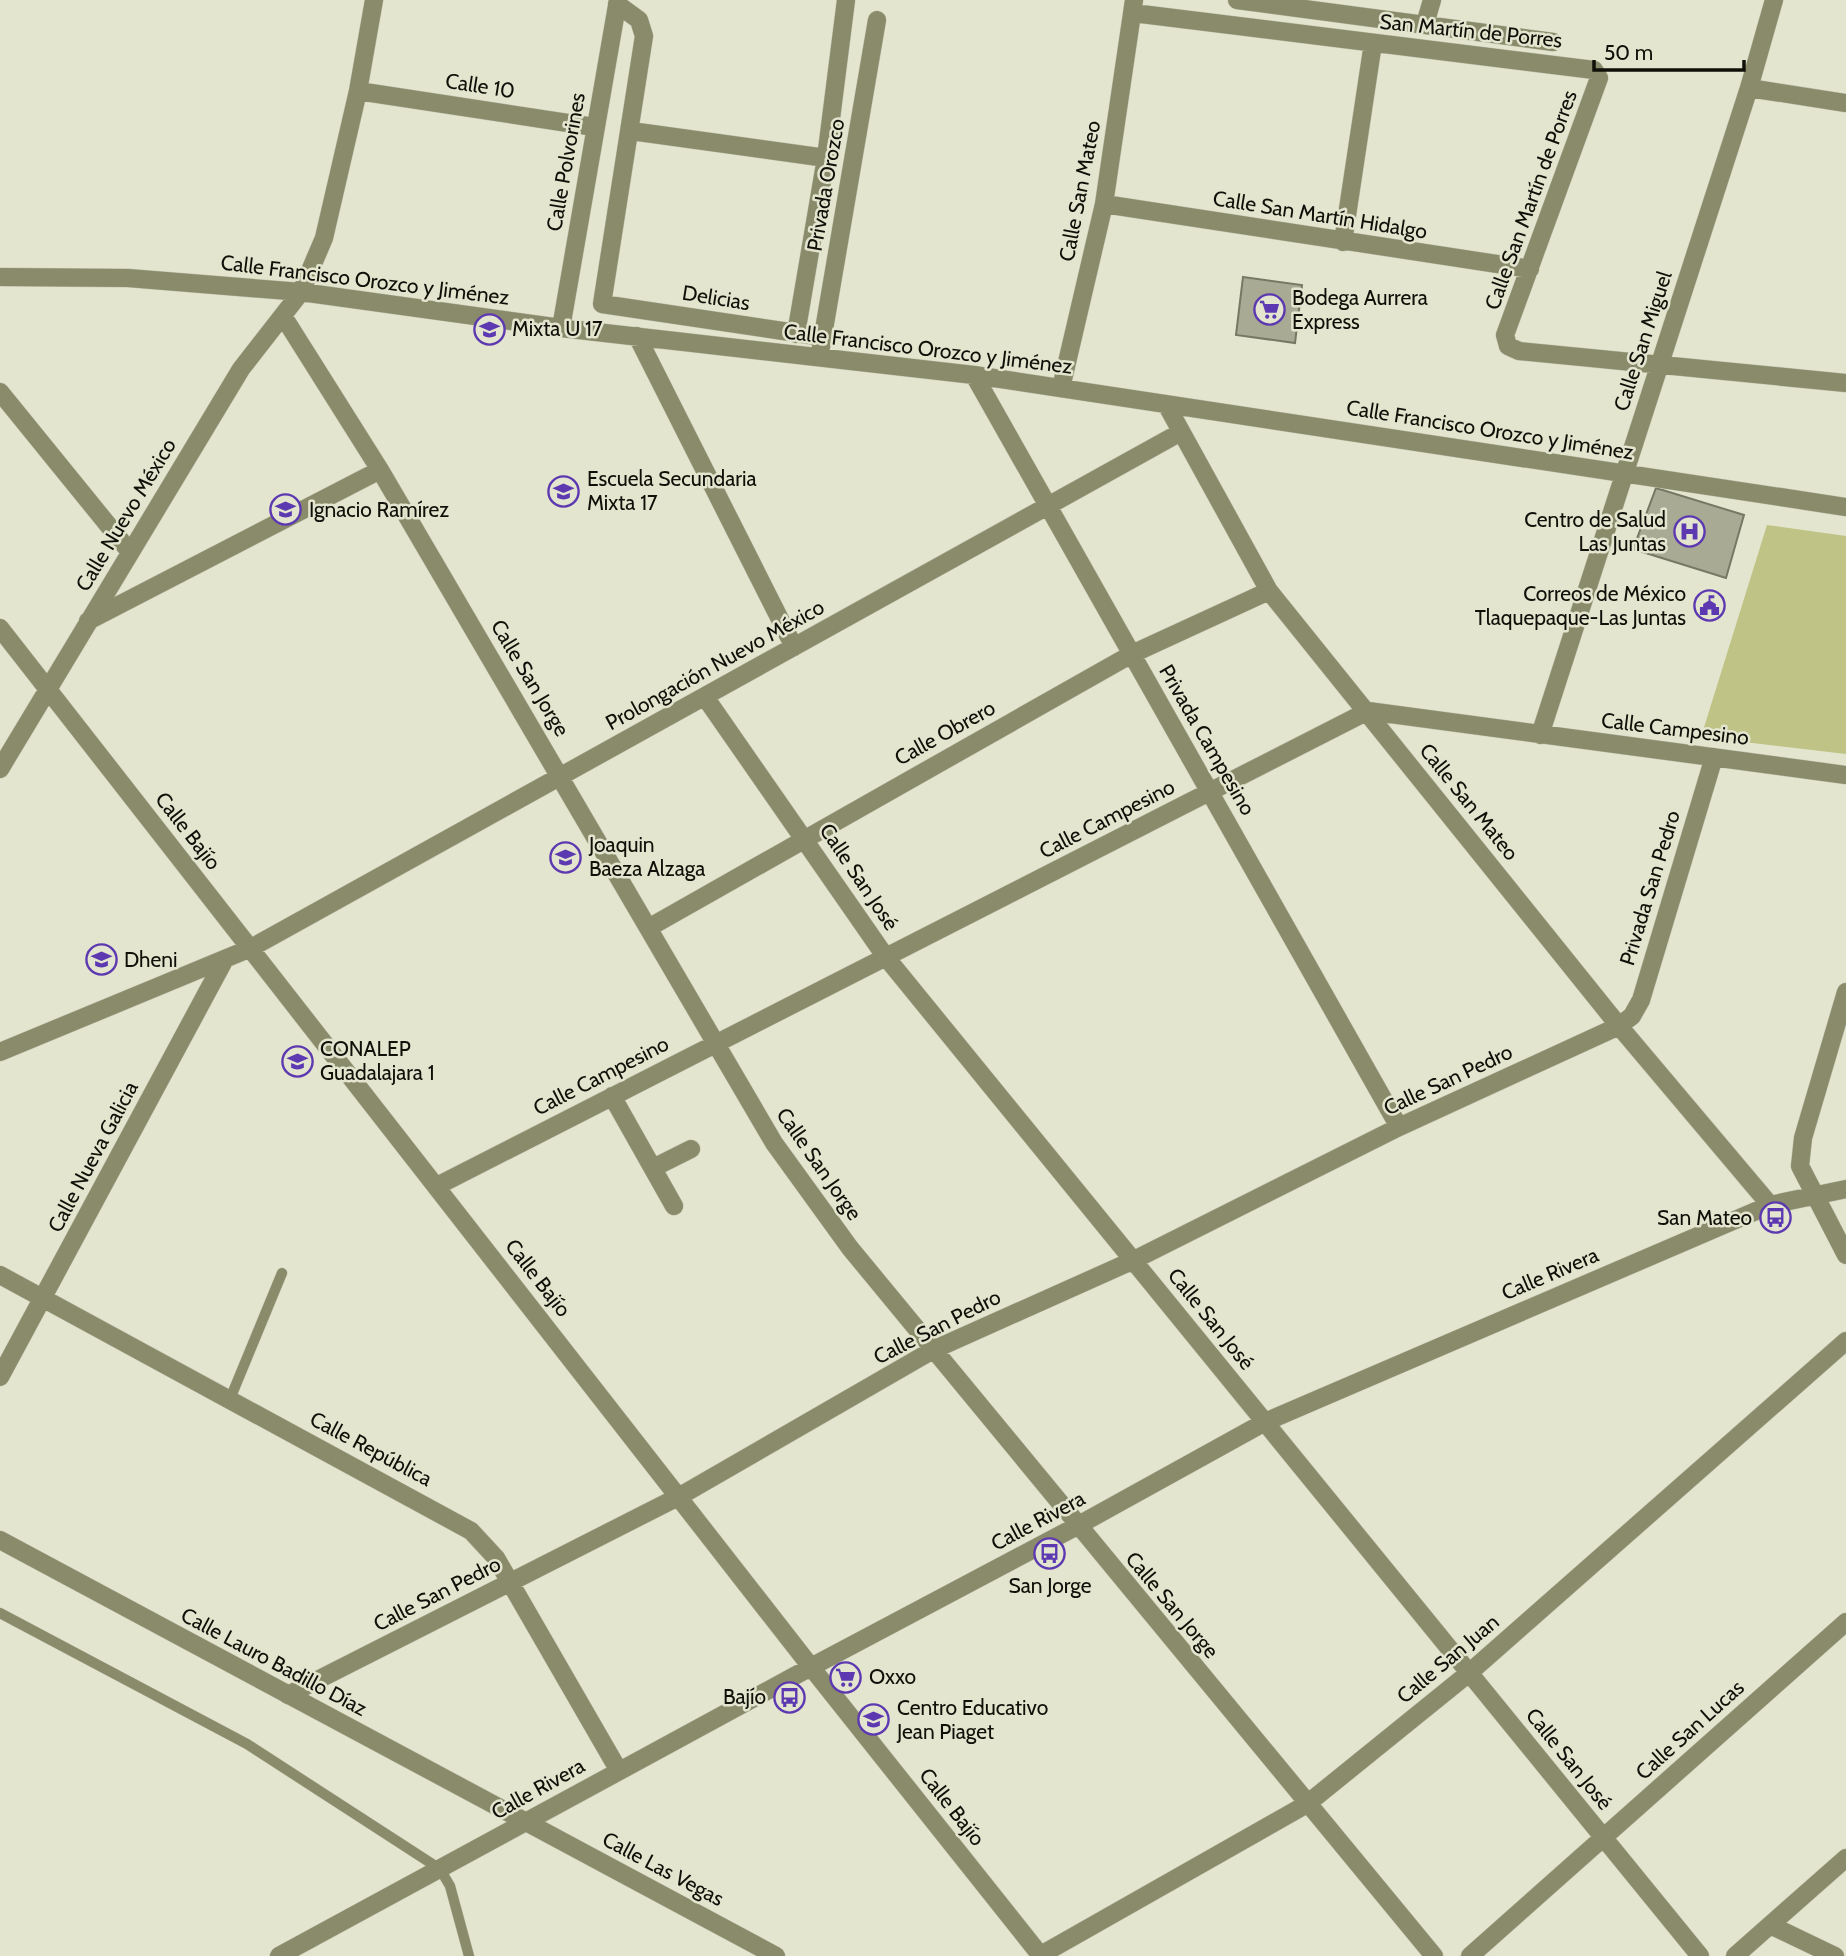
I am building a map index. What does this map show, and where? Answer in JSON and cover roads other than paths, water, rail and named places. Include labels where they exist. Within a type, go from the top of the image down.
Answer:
[{"type":"street","points":[[301,292],[324,238],[358,91],[374,0]]},
{"type":"street","name":"Privada Orozco","points":[[796,334],[825,158],[846,0]]},
{"type":"street","points":[[1237,0],[1553,42]]},
{"type":"street","points":[[1425,24],[1432,0]]},
{"type":"street","name":"Calle San Miguel","points":[[1540,734],[1749,88],[1774,0]]},
{"type":"street","name":"Calle Polvorines","points":[[561,328],[617,2],[639,20],[644,36],[602,304]]},
{"type":"street","name":"San Martín de Porres","points":[[1134,6],[1373,43],[1594,70]]},
{"type":"street","name":"Calle San Mateo","points":[[1061,388],[1104,204],[1134,6]]},
{"type":"street","name":"Privada Orozco","points":[[820,358],[877,20]]},
{"type":"street","points":[[1343,242],[1373,43]]},
{"type":"street","name":"Calle San Martín de Porres","points":[[1594,70],[1600,78],[1505,335],[1508,345],[1519,351],[1660,363]]},
{"type":"street","points":[[1749,88],[1846,103]]},
{"type":"street","name":"Calle 10","points":[[358,91],[594,127]]},
{"type":"street","points":[[631,131],[825,158]]},
{"type":"street","name":"Calle San Martín Hidalgo","points":[[1104,204],[1530,269]]},
{"type":"street","name":"Calle Francisco Orozco y Jiménez","points":[[0,277],[128,278],[301,292],[561,328],[974,375],[1846,506]]},
{"type":"street","name":"Calle Nuevo México","points":[[0,769],[241,369],[301,292]]},
{"type":"street","name":"Delicias","points":[[602,304],[823,337]]},
{"type":"street","name":"Calle San Jorge","points":[[283,316],[380,470],[650,927],[774,1143],[850,1248],[1434,1956]]},
{"type":"street","points":[[637,336],[794,647]]},
{"type":"street","points":[[1660,363],[1846,383]]},
{"type":"street","name":"Privada Campesino","points":[[974,375],[1399,1127]]},
{"type":"street","points":[[0,392],[130,552]]},
{"type":"street","name":"Calle San Mateo","points":[[1166,404],[1269,591],[1619,1026],[1770,1205]]},
{"type":"street","name":"Prolongación Nuevo México","points":[[0,1052],[251,948],[1181,432]]},
{"type":"street","points":[[88,621],[380,470]]},
{"type":"street","name":"Calle Obrero","points":[[650,927],[1132,654],[1269,591]]},
{"type":"street","name":"Calle Bajío","points":[[0,628],[811,1667],[1040,1956]]},
{"type":"street","name":"Calle San José","points":[[705,696],[806,838],[885,956],[1700,1956]]},
{"type":"street","name":"Calle Campesino","points":[[437,1186],[1367,712],[1846,775]]},
{"type":"street","name":"Privada San Pedro","points":[[1619,1026],[1632,1016],[1640,1000],[1714,757]]},
{"type":"street","name":"Calle Nueva Galicia","points":[[0,1377],[225,959]]},
{"type":"street","points":[[1846,992],[1803,1138],[1800,1166],[1846,1255]]},
{"type":"street","name":"Calle San Pedro","points":[[288,1695],[680,1496],[933,1350],[1134,1260],[1399,1127],[1619,1026]]},
{"type":"street","points":[[612,1096],[674,1206]]},
{"type":"street","points":[[653,1168],[691,1149]]},
{"type":"street","name":"Calle Rivera","points":[[279,1956],[1265,1422],[1770,1205],[1846,1189]]},
{"type":"street","name":"Calle República","points":[[0,1275],[471,1531],[496,1558],[619,1771]]},
{"type":"street","name":"Calle San Juan","points":[[1040,1956],[1307,1804],[1469,1673],[1846,1341]]},
{"type":"street","name":"Calle Lauro Badillo Díaz","points":[[0,1541],[527,1822]]},
{"type":"street","name":"Calle San Lucas","points":[[1470,1956],[1846,1622]]},
{"type":"street","name":"Calle Las Vegas","points":[[527,1822],[776,1956]]},
{"type":"street","points":[[1735,1956],[1846,1858]]},
{"type":"street","points":[[1770,1925],[1835,1956]]},
{"type":"lane","points":[[230,1399],[282,1273]]},
{"type":"lane","points":[[0,1613],[247,1744],[440,1869],[450,1886],[469,1956]]},
{"type":"place","name":"Bodega Aurrera Express","points":[[1269,310]]},
{"type":"place","name":"Mixta U 17","points":[[489,329]]},
{"type":"place","name":"Escuela Secundaria Mixta 17","points":[[564,491]]},
{"type":"place","name":"Ignacio Ramírez","points":[[286,510]]},
{"type":"place","name":"Centro de Salud Las Juntas","points":[[1689,532]]},
{"type":"place","name":"Correos de México Tlaquepaque-Las Juntas","points":[[1709,606]]},
{"type":"place","name":"Joaquin Baeza Alzaga","points":[[566,857]]},
{"type":"place","name":"Dheni","points":[[101,960]]},
{"type":"place","name":"CONALEP Guadalajara 1","points":[[297,1061]]},
{"type":"place","name":"San Mateo","points":[[1775,1218]]},
{"type":"place","name":"San Jorge","points":[[1050,1554]]},
{"type":"place","name":"Oxxo","points":[[846,1677]]},
{"type":"place","name":"Bajío","points":[[789,1697]]},
{"type":"place","name":"Centro Educativo Jean Piaget","points":[[874,1720]]}]
